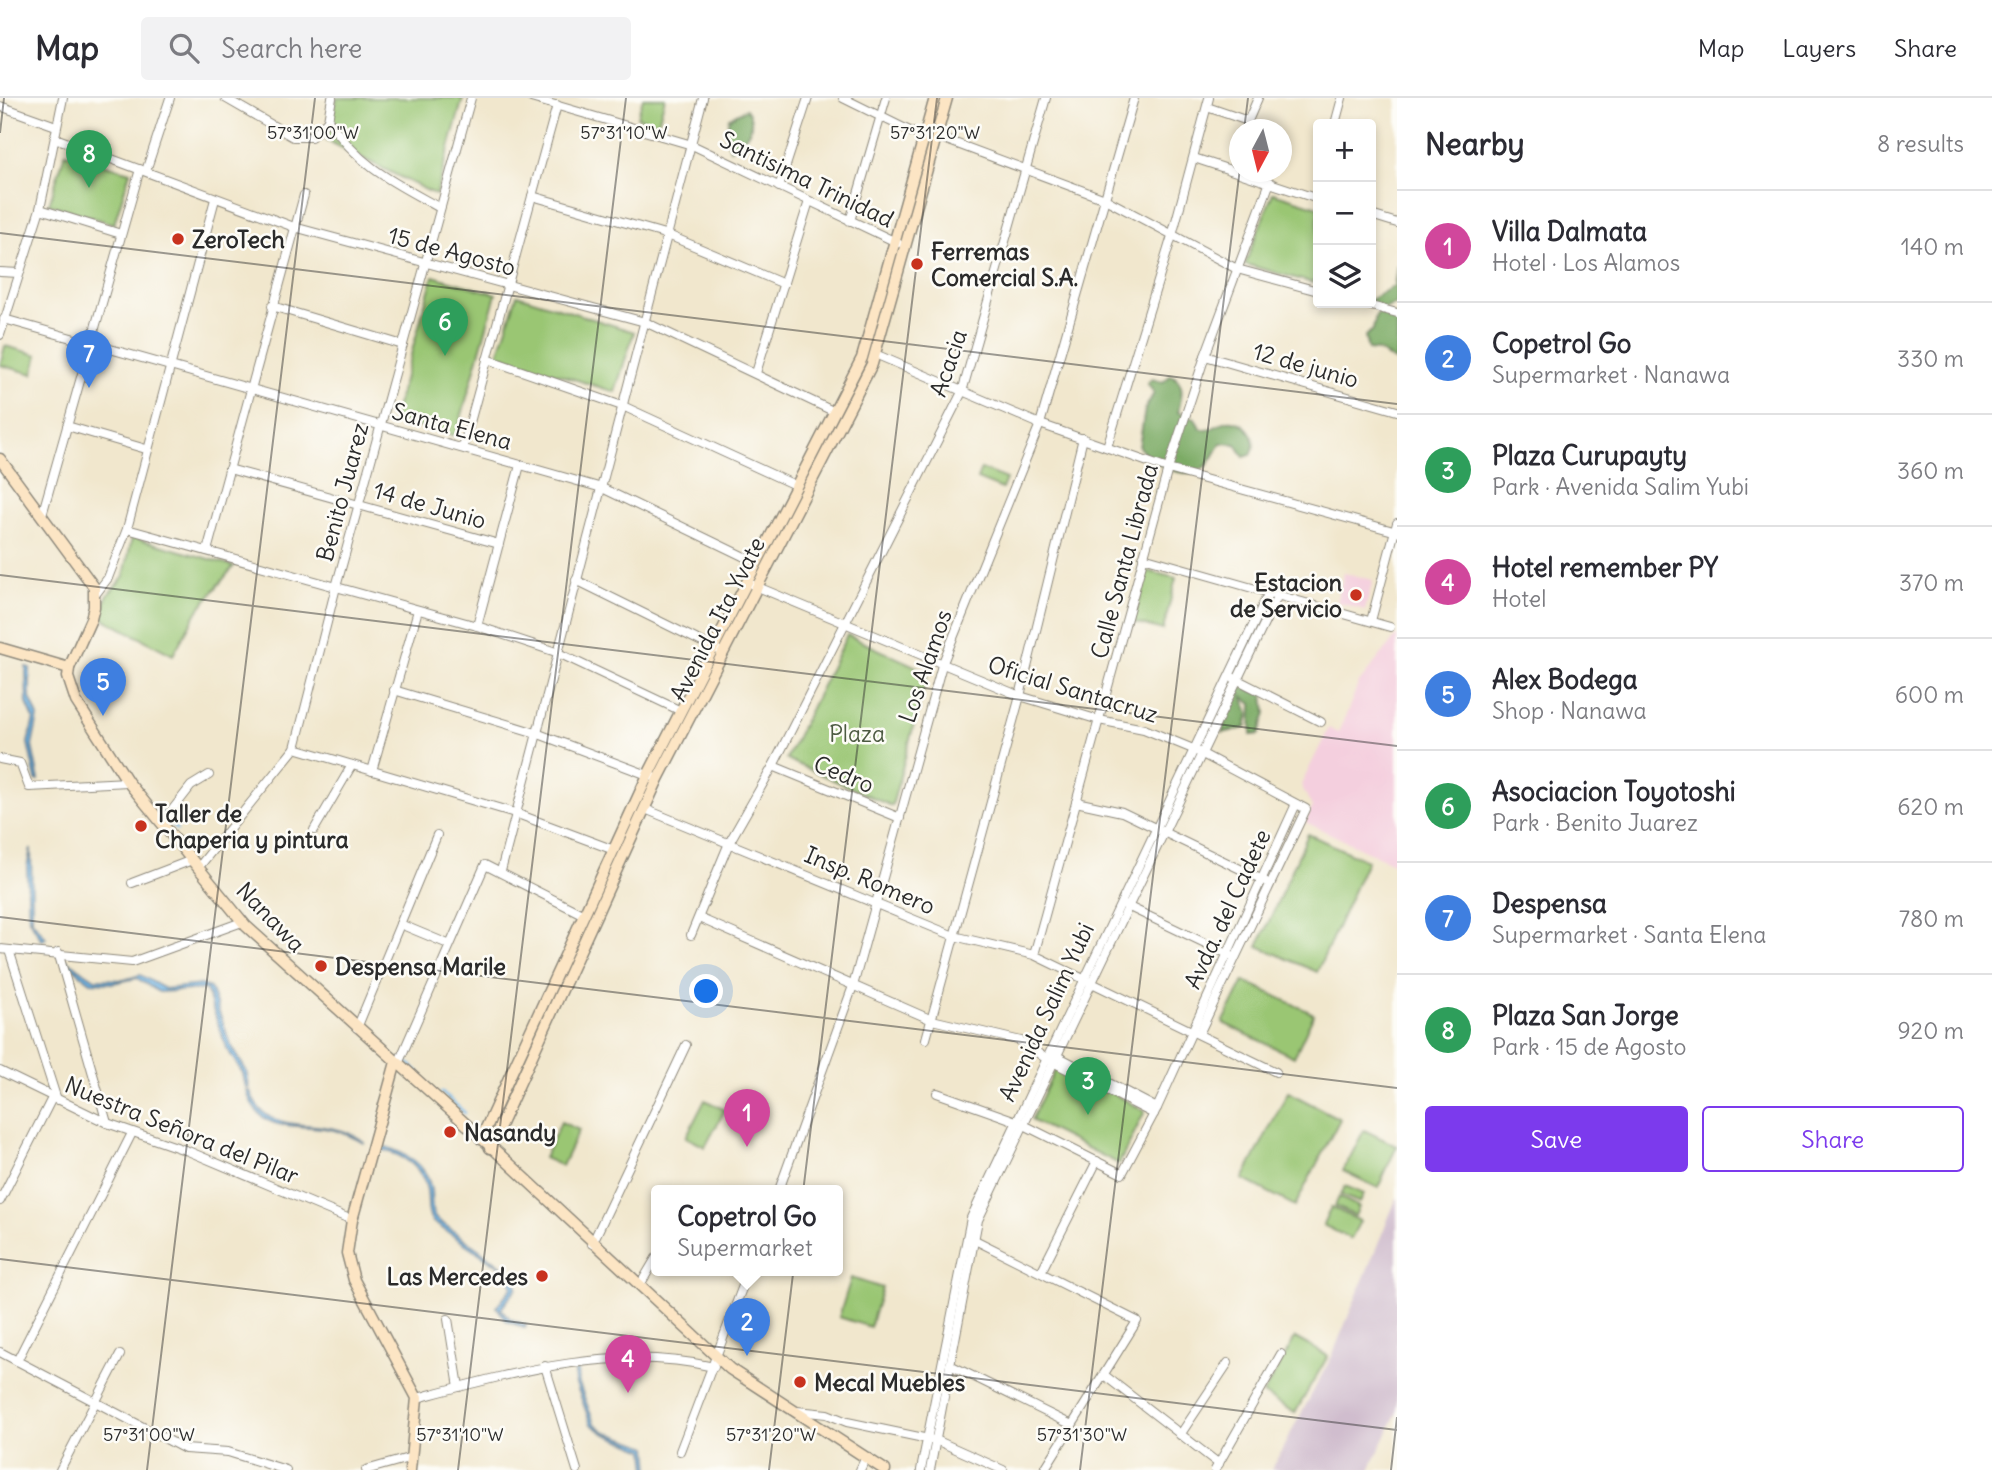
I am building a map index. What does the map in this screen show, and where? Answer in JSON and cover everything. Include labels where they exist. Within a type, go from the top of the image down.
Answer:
[{"type":"street","points":[[0,335],[40,209],[63,98]]},
{"type":"street","points":[[42,515],[121,234],[170,98]]},
{"type":"street","points":[[225,98],[293,137],[311,137],[328,120],[332,98]]},
{"type":"street","name":"Benito Juarez","points":[[195,864],[295,748],[358,505],[471,98]]},
{"type":"street","name":"Santisima Trinidad","points":[[531,98],[692,145],[900,244]]},
{"type":"street","points":[[501,871],[556,652],[625,407],[704,98]]},
{"type":"street","points":[[779,187],[808,98]]},
{"type":"street","points":[[843,98],[879,117],[1026,167],[1105,199],[1237,269],[1313,290]]},
{"type":"street","points":[[850,221],[886,98]]},
{"type":"street","name":"Avenida Ita Yvate","points":[[752,584],[757,563],[785,520],[797,486],[835,411],[875,354],[935,98]]},
{"type":"street","name":"Avenida Ita Yvate","points":[[928,135],[947,98]]},
{"type":"street","name":"Acacia","points":[[691,935],[729,843],[773,766],[962,392],[1046,98]]},
{"type":"street","name":"Los Alamos","points":[[781,1185],[853,986],[942,665],[1040,424],[1134,98]]},
{"type":"street","points":[[1107,447],[1172,236],[1208,102],[1248,121],[1258,98]]},
{"type":"street","points":[[1336,119],[1342,98]]},
{"type":"street","points":[[463,448],[557,105]]},
{"type":"street","points":[[0,106],[57,126]]},
{"type":"street","points":[[328,120],[350,149],[377,174],[440,208]]},
{"type":"street","name":"15 de Agosto","points":[[55,138],[295,227],[645,322],[835,411]]},
{"type":"street","points":[[1194,158],[1229,169]]},
{"type":"street","points":[[1270,182],[1313,195]]},
{"type":"street","name":"Calle Santa Librada","points":[[1034,956],[1168,469],[1205,356],[1270,182]]},
{"type":"street","points":[[207,551],[304,195]]},
{"type":"street","points":[[532,196],[668,235],[783,284]]},
{"type":"street","points":[[0,648],[69,668],[91,619],[95,595],[108,578],[127,529],[146,449],[215,199]]},
{"type":"street","points":[[756,373],[809,201]]},
{"type":"street","points":[[40,209],[121,234]]},
{"type":"street","points":[[1376,216],[1396,221]]},
{"type":"street","name":"Avenida Ita Yvate","points":[[491,1149],[584,915],[596,901],[614,850],[861,373],[900,244]]},
{"type":"street","points":[[0,272],[19,274]]},
{"type":"street","points":[[272,306],[402,345]]},
{"type":"street","points":[[1376,307],[1397,313]]},
{"type":"street","name":"Santa Elena","points":[[4,319],[602,488],[757,563]]},
{"type":"street","points":[[875,354],[1040,424],[1168,469],[1396,529],[1371,621]]},
{"type":"street","name":"12 de junio","points":[[1205,356],[1397,411]]},
{"type":"street","points":[[487,359],[625,407],[797,486]]},
{"type":"street","points":[[67,426],[146,449]]},
{"type":"street","points":[[926,1039],[1020,696],[1083,438]]},
{"type":"street","points":[[0,459],[88,577],[95,595]]},
{"type":"street","points":[[477,626],[520,465]]},
{"type":"street","name":"14 de Junio","points":[[229,469],[499,544]]},
{"type":"street","points":[[127,529],[477,626],[556,652],[681,711]]},
{"type":"street","points":[[1143,557],[1390,627]]},
{"type":"street","points":[[576,580],[719,650]]},
{"type":"street","name":"Oficial Santacruz","points":[[752,584],[1020,696],[1099,720],[1144,729],[1197,751],[1306,809],[1267,882]]},
{"type":"street","name":"Avenida Salim Yubi","points":[[921,1470],[933,1440],[950,1365],[971,1218],[1019,1122],[1056,1059],[1128,907],[1228,675],[1274,593]]},
{"type":"street","name":"Avenida Salim Yubi","points":[[1197,751],[1237,680],[1274,593]]},
{"type":"street","points":[[372,771],[418,610]]},
{"type":"street","name":"Avenida Ita Yvate","points":[[481,1139],[542,1021],[596,901],[645,809],[653,777],[681,711],[719,650]]},
{"type":"street","name":"Nanawa","points":[[69,668],[68,677],[76,701],[128,782],[242,922],[481,1139],[494,1156],[592,1244],[715,1362],[873,1470]]},
{"type":"street","points":[[1228,675],[1321,722]]},
{"type":"street","points":[[394,690],[536,733],[653,777]]},
{"type":"street","points":[[295,748],[515,813],[614,850]]},
{"type":"street","points":[[0,759],[20,763],[29,787],[128,782]]},
{"type":"street","points":[[314,830],[352,765]]},
{"type":"street","name":"Cedro","points":[[773,766],[900,818]]},
{"type":"street","points":[[162,823],[191,786],[209,775]]},
{"type":"street","points":[[1076,803],[1122,812],[1267,882]]},
{"type":"street","name":"Avda. del Cadete","points":[[1097,1161],[1122,1174],[1195,1032],[1267,882],[1296,804]]},
{"type":"street","name":"Insp. Romero","points":[[645,809],[954,936],[1034,956],[1092,981],[1276,1072]]},
{"type":"street","name":"Avenida Salim Yubi","points":[[1019,1122],[1044,1053],[1119,902],[1160,829]]},
{"type":"street","points":[[358,1028],[437,835]]},
{"type":"street","points":[[132,883],[195,864]]},
{"type":"street","points":[[410,1470],[417,1398],[350,1270],[348,1244],[352,1220],[397,1063],[485,865],[584,915]]},
{"type":"street","points":[[1119,902],[1231,956]]},
{"type":"street","points":[[699,918],[932,1020],[1007,1035],[1155,1111]]},
{"type":"street","points":[[0,1201],[55,1099],[4,949],[58,952],[115,962],[132,962],[242,922]]},
{"type":"street","points":[[400,924],[448,944]]},
{"type":"street","points":[[58,952],[107,1123]]},
{"type":"street","points":[[592,1244],[686,1045]]},
{"type":"street","name":"Nuestra Señora del Pilar","points":[[0,1071],[107,1123],[188,1151],[352,1220]]},
{"type":"street","points":[[937,1093],[1019,1122],[1097,1161],[1041,1272]]},
{"type":"street","points":[[17,1361],[132,1133]]},
{"type":"street","points":[[970,1237],[1137,1321],[1044,1470]]},
{"type":"street","name":"Avenida Salim Yubi","points":[[930,1470],[933,1440],[970,1237]]},
{"type":"street","name":"Nanawa","points":[[592,1244],[640,1284],[715,1362],[797,1411],[826,1431],[863,1463],[885,1470]]},
{"type":"street","points":[[640,1284],[651,1266]]},
{"type":"street","points":[[680,1451],[747,1276]]},
{"type":"street","points":[[448,1319],[459,1387]]},
{"type":"street","points":[[0,1352],[191,1451],[228,1452],[286,1470]]},
{"type":"street","points":[[1104,1375],[1217,1467],[1280,1354]]},
{"type":"street","points":[[60,1470],[98,1404],[120,1355]]},
{"type":"street","points":[[417,1398],[545,1366],[649,1357],[715,1362]]},
{"type":"street","points":[[1180,1435],[1228,1363]]},
{"type":"street","points":[[950,1365],[1072,1425]]},
{"type":"street","points":[[545,1366],[577,1470]]},
{"type":"street","points":[[797,1411],[827,1415],[847,1422],[933,1440],[1003,1470]]},
{"type":"street","points":[[826,1431],[825,1426],[828,1423],[847,1422]]},
{"type":"street","points":[[366,1470],[412,1457]]},
{"type":"shaded area","name":"Estacion de Servicio","points":[[1344,573],[1373,580],[1365,610],[1337,602]]},
{"type":"shaded area","points":[[1397,635],[1397,865],[1305,822],[1312,807],[1301,785],[1329,728],[1339,733],[1358,684]]},
{"type":"shaded area","points":[[1397,1197],[1397,1412],[1370,1470],[1271,1470],[1332,1356]]},
{"type":"green space","points":[[337,98],[463,98],[436,195],[326,140]]},
{"type":"green space","points":[[643,98],[665,98],[658,123],[637,117]]},
{"type":"green space","points":[[746,109],[750,115],[751,127],[741,142],[730,149],[726,137],[729,118]]},
{"type":"green space","points":[[65,153],[130,172],[114,224],[49,204]]},
{"type":"green space","points":[[1273,193],[1313,205],[1313,283],[1245,264]]},
{"type":"green space","points":[[1397,265],[1397,304],[1380,310],[1376,308],[1376,297],[1394,286]]},
{"type":"green space","points":[[433,276],[496,294],[456,436],[393,419]]},
{"type":"green space","points":[[517,295],[634,332],[615,392],[498,355]]},
{"type":"green space","points":[[1381,312],[1397,316],[1397,362],[1378,351],[1368,350],[1365,336],[1373,330],[1376,315]]},
{"type":"green space","points":[[5,346],[38,355],[33,374],[0,365]]},
{"type":"green space","points":[[1171,375],[1181,387],[1178,412],[1195,418],[1200,428],[1206,430],[1227,421],[1240,423],[1252,436],[1254,443],[1251,455],[1244,457],[1236,444],[1221,443],[1208,465],[1188,473],[1169,469],[1145,454],[1139,447],[1145,409],[1154,393],[1147,383],[1152,379],[1163,382]]},
{"type":"green space","points":[[855,382],[857,383],[755,577]]},
{"type":"green space","points":[[981,469],[1006,479],[1002,489],[977,479]]},
{"type":"green space","points":[[132,537],[234,566],[198,610],[173,655],[100,617],[107,596],[124,576]]},
{"type":"green space","points":[[1147,571],[1176,578],[1163,630],[1133,622]]},
{"type":"green space","name":"Plaza","points":[[847,635],[928,672],[892,806],[786,759]]},
{"type":"green space","points":[[1237,686],[1264,694],[1266,713],[1259,734],[1251,735],[1252,704],[1243,697],[1249,713],[1246,728],[1222,733],[1232,694]]},
{"type":"green space","points":[[1308,834],[1367,861],[1317,972],[1258,946]]},
{"type":"green space","points":[[593,910],[496,1120],[495,1119]]},
{"type":"green space","points":[[1244,981],[1314,1014],[1294,1057],[1223,1023]]},
{"type":"green space","points":[[1058,1064],[1145,1111],[1119,1164],[1031,1120]]},
{"type":"green space","points":[[1288,1092],[1340,1119],[1295,1206],[1243,1179]]},
{"type":"green space","points":[[705,1100],[725,1110],[705,1147],[686,1137]]},
{"type":"green space","points":[[561,1122],[579,1130],[562,1166],[544,1158]]},
{"type":"green space","points":[[1364,1130],[1397,1146],[1378,1188],[1343,1171]]},
{"type":"green space","points":[[1345,1186],[1364,1194],[1360,1203],[1341,1195]]},
{"type":"green space","points":[[1339,1197],[1359,1207],[1355,1216],[1335,1206]]},
{"type":"green space","points":[[1331,1207],[1360,1221],[1351,1239],[1323,1225]]},
{"type":"green space","points":[[851,1278],[882,1288],[870,1327],[839,1317]]},
{"type":"green space","points":[[1295,1338],[1328,1356],[1295,1413],[1263,1394]]},
{"type":"water","points":[[26,667],[30,668],[30,698],[38,717],[32,746],[39,780],[36,780],[28,743],[34,719],[27,703]]},
{"type":"water","points":[[31,849],[32,920],[46,938],[42,940],[29,919],[27,867]]},
{"type":"water","points":[[65,959],[95,979],[124,980],[140,975],[165,989],[201,985],[210,988],[231,1046],[247,1072],[249,1088],[246,1088],[243,1073],[227,1049],[206,989],[159,992],[137,978],[113,983],[91,982],[66,963]]},
{"type":"water","points":[[247,1091],[250,1091],[266,1115],[278,1121],[317,1127],[280,1124],[261,1115]]},
{"type":"water","points":[[317,1127],[334,1129],[353,1135],[365,1143],[334,1130]]},
{"type":"water","points":[[380,1145],[406,1155],[425,1173],[429,1181],[435,1218],[513,1274],[517,1287],[501,1309],[510,1319],[526,1325],[525,1328],[507,1321],[497,1307],[512,1287],[509,1273],[433,1222],[421,1174],[410,1162],[379,1149]]},
{"type":"water","points":[[575,1370],[578,1370],[578,1381],[594,1423],[604,1431],[648,1447],[650,1470],[647,1470],[645,1450],[604,1433],[591,1424],[575,1381]]},
{"type":"waterway","points":[[159,809],[177,830]]},
{"type":"waterway","points":[[238,904],[248,915]]},
{"type":"waterway","points":[[404,1059],[420,1074]]},
{"type":"waterway","points":[[441,1092],[465,1113]]},
{"type":"place","name":"Plaza San Jorge","points":[[89,188]]},
{"type":"place","name":"ZeroTech","points":[[178,239]]},
{"type":"place","name":"Ferremas Comercial S.A.","points":[[917,264]]},
{"type":"place","name":"Asociacion Toyotoshi","points":[[445,356]]},
{"type":"place","name":"Despensa","points":[[89,388]]},
{"type":"place","name":"Estacion de Servicio","points":[[1356,595]]},
{"type":"place","name":"Alex Bodega","points":[[103,716]]},
{"type":"place","name":"Taller de Chaperia y pintura","points":[[141,826]]},
{"type":"place","name":"Despensa Marile","points":[[321,966]]},
{"type":"place","name":"Plaza Curupayty","points":[[1088,1115]]},
{"type":"place","name":"Nasandy","points":[[450,1132]]},
{"type":"place","name":"Villa Dalmata","points":[[747,1147]]},
{"type":"place","name":"Las Mercedes","points":[[542,1276]]},
{"type":"place","name":"Copetrol Go","points":[[747,1356]]},
{"type":"place","name":"Mecal Muebles","points":[[800,1382]]},
{"type":"place","name":"Hotel remember PY","points":[[628,1393]]}]
